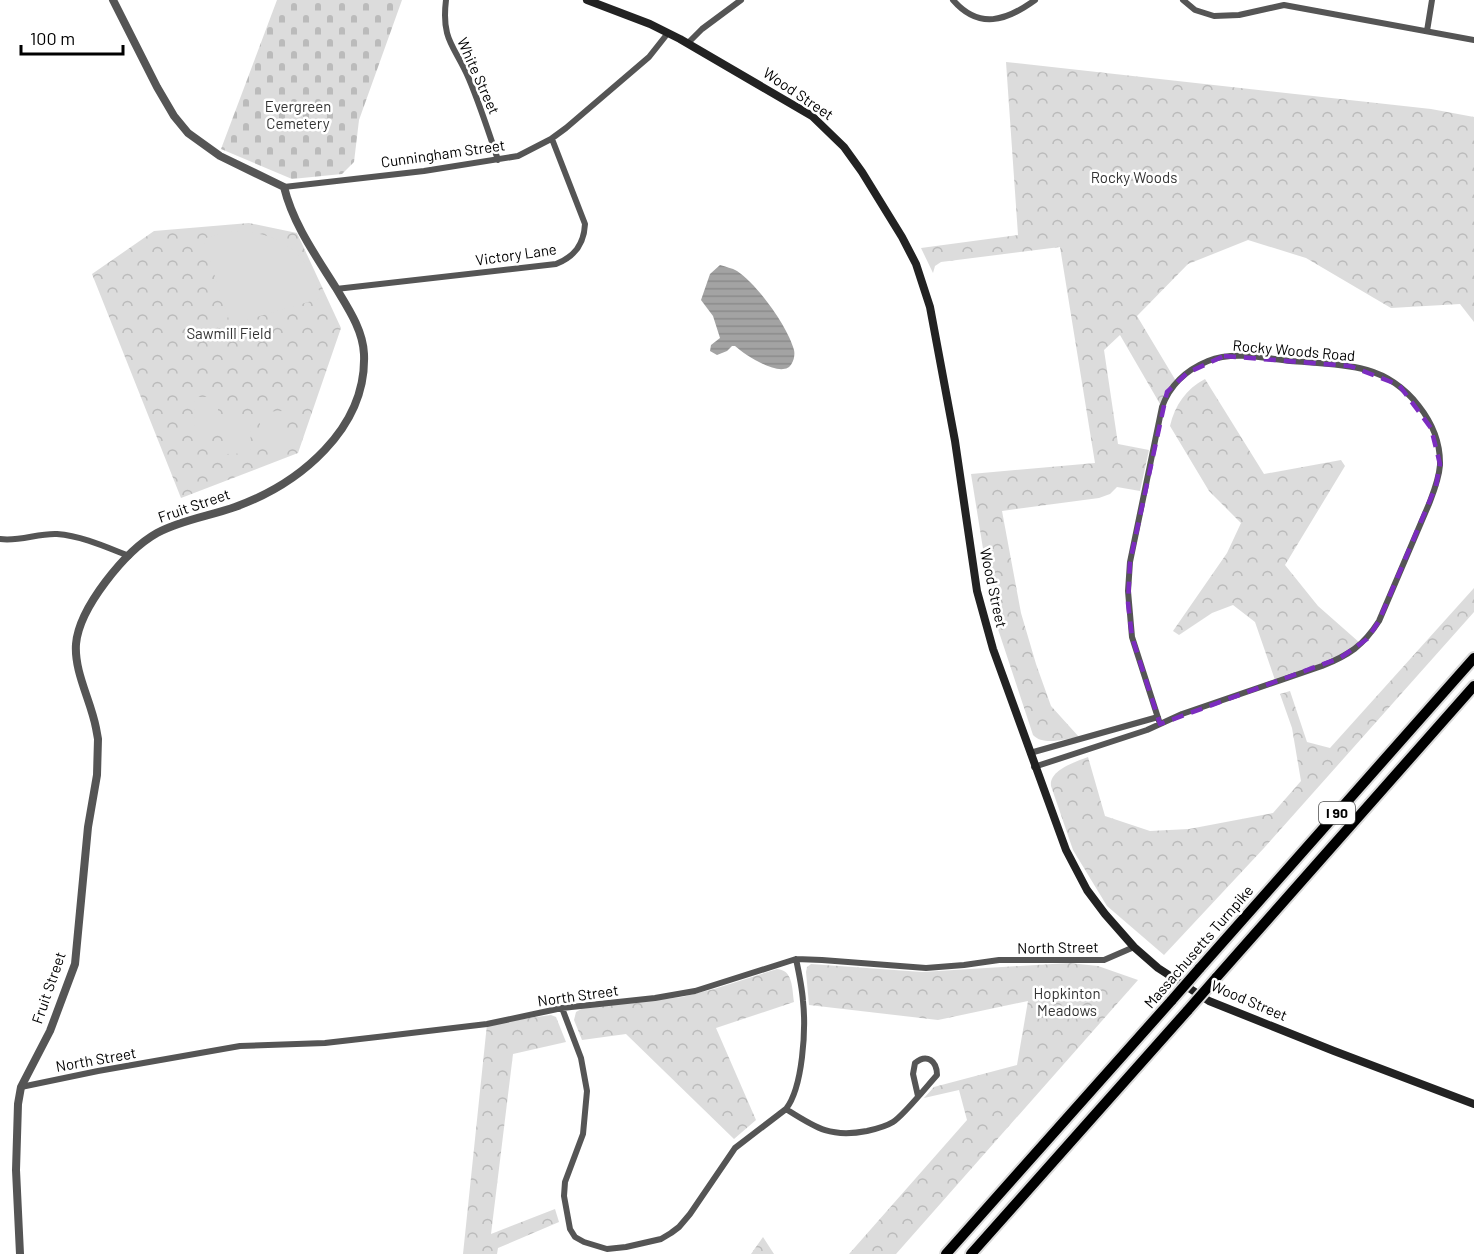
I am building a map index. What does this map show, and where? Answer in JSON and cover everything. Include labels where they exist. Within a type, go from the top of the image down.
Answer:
[{"type":"highway","name":"Massachusetts Turnpike","points":[[946,1254],[1474,658]]},
{"type":"highway","name":"I 90","points":[[971,1254],[1474,686]]},
{"type":"highway","points":[[1450,713],[1474,695]]},
{"type":"main road","name":"Wood Street","points":[[587,0],[650,24],[688,43],[799,108],[823,125],[844,147],[862,172],[916,264],[930,307],[940,359],[955,441],[979,602],[993,649],[1060,836],[1079,877],[1105,915],[1134,947],[1158,968],[1209,1001],[1334,1052],[1474,1104]]},
{"type":"street","points":[[113,0],[157,87],[174,116],[188,133],[220,156],[284,187]]},
{"type":"street","name":"White Street","points":[[446,0],[447,36],[452,50],[469,79],[498,160]]},
{"type":"street","points":[[688,43],[702,29],[741,0]]},
{"type":"street","points":[[952,0],[970,14],[994,20],[1008,17],[1035,0]]},
{"type":"street","points":[[1183,0],[1195,10],[1214,16],[1239,15],[1284,4],[1474,40]]},
{"type":"street","points":[[1427,31],[1432,0]]},
{"type":"street","name":"Cunningham Street","points":[[284,187],[424,171],[498,160],[527,152],[552,139],[649,57],[668,33]]},
{"type":"street","name":"Victory Lane","points":[[336,289],[556,264],[572,256],[578,250],[585,232],[585,224],[552,139]]},
{"type":"street","name":"Fruit Street","points":[[20,1254],[17,1112],[21,1087],[54,1021],[76,956],[84,863],[98,753],[94,716],[76,653],[78,634],[84,616],[115,570],[147,540],[163,530],[237,506],[283,483],[312,462],[340,432],[358,398],[364,363],[362,340],[358,327],[296,221],[284,187]]},
{"type":"street","name":"Rocky Woods Road","points":[[1030,753],[1159,720],[1182,714],[1331,662],[1355,650],[1367,639],[1383,614],[1433,495],[1440,464],[1437,443],[1431,428],[1414,400],[1399,385],[1384,376],[1350,366],[1247,356],[1224,356],[1209,360],[1186,373],[1167,392],[1138,520],[1130,562],[1128,591],[1132,637],[1159,720]]},
{"type":"street","points":[[0,539],[9,540],[54,534],[80,537],[129,556]]},
{"type":"street","name":"Rocky Woods Road","points":[[1034,767],[1147,730],[1159,720]]},
{"type":"street","name":"North Street","points":[[21,1087],[240,1046],[325,1042],[386,1036],[487,1024],[562,1008],[656,999],[695,991],[796,959],[926,968],[999,960],[1104,960],[1134,947]]},
{"type":"street","points":[[562,1008],[581,1058],[587,1091],[583,1134],[565,1182],[564,1196],[570,1229],[575,1237],[606,1251],[626,1247],[661,1239],[679,1227],[735,1148],[786,1109],[792,1101],[797,1088],[803,1037],[803,1001],[796,959]]},
{"type":"street","points":[[786,1109],[814,1127],[831,1132],[849,1134],[881,1128],[895,1121],[918,1096],[937,1075],[937,1066],[932,1060],[925,1058],[915,1063],[913,1074],[918,1096]]},
{"type":"highlighted area","points":[[1224,356],[1350,366],[1399,385],[1431,428],[1440,464],[1436,486],[1379,621],[1367,639],[1340,658],[1160,724],[1132,637],[1128,603],[1130,562],[1167,392],[1187,373]]},
{"type":"green space","name":"Evergreen Cemetery","points":[[277,0],[402,0],[359,120],[354,162],[342,174],[292,179],[221,149]]},
{"type":"green space","name":"Rocky Woods","points":[[1006,62],[1431,109],[1474,117],[1474,322],[1460,304],[1391,308],[1306,258],[1248,240],[1188,264],[1137,316],[1176,381],[1160,404],[1120,335],[1104,350],[1118,444],[1149,450],[1140,491],[1117,487],[1110,494],[1099,498],[1002,511],[1021,613],[1036,664],[1051,706],[1079,737],[1055,741],[1042,740],[1033,735],[994,617],[971,474],[1095,463],[1060,247],[941,262],[935,266],[933,273],[921,248],[1018,235]]},
{"type":"green space","name":"Sawmill Field","points":[[249,223],[297,233],[341,328],[298,453],[181,498],[92,274],[154,231]]},
{"type":"green space","points":[[227,231],[262,234],[288,246],[307,266],[322,298],[236,323],[229,320],[203,239]]},
{"type":"green space","points":[[1205,379],[1264,474],[1341,460],[1345,466],[1285,565],[1318,606],[1360,643],[1348,654],[1275,680],[1255,622],[1233,605],[1212,613],[1179,635],[1173,631],[1227,553],[1241,523],[1209,491],[1170,426],[1182,398]]},
{"type":"green space","points":[[194,397],[218,397],[218,429],[195,429]]},
{"type":"green space","points":[[283,411],[283,443],[260,443],[260,412]]},
{"type":"green space","points":[[227,422],[250,422],[251,453],[227,454]]},
{"type":"green space","points":[[1474,588],[1474,612],[1264,848],[1164,955],[1107,906],[1073,850],[1051,786],[1051,780],[1058,771],[1088,757],[1105,816],[1150,831],[1189,829],[1273,813],[1301,781],[1292,728],[1280,694],[1290,691],[1307,742],[1330,748]]},
{"type":"green space","name":"Hopkinton Meadows","points":[[1069,963],[1098,966],[1138,980],[896,1254],[849,1254],[967,1120],[959,1090],[924,1098],[934,1087],[1017,1065],[1028,1001],[938,1020],[809,1005],[807,967],[811,964],[922,972]]},
{"type":"green space","points":[[777,969],[789,976],[794,1002],[716,1028],[756,1120],[734,1139],[626,1034],[582,1040],[574,1020],[576,1012],[583,1008],[682,997]]},
{"type":"green space","points":[[551,1015],[556,1017],[566,1042],[513,1054],[491,1234],[555,1209],[559,1222],[498,1248],[497,1254],[463,1254],[487,1024]]},
{"type":"green space","points":[[763,1237],[774,1254],[751,1254]]},
{"type":"shaded area","points":[[720,265],[735,270],[745,277],[779,318],[794,350],[792,363],[788,368],[773,368],[764,365],[735,346],[717,355],[710,351],[711,345],[720,338],[713,316],[701,300],[710,274]]}]
